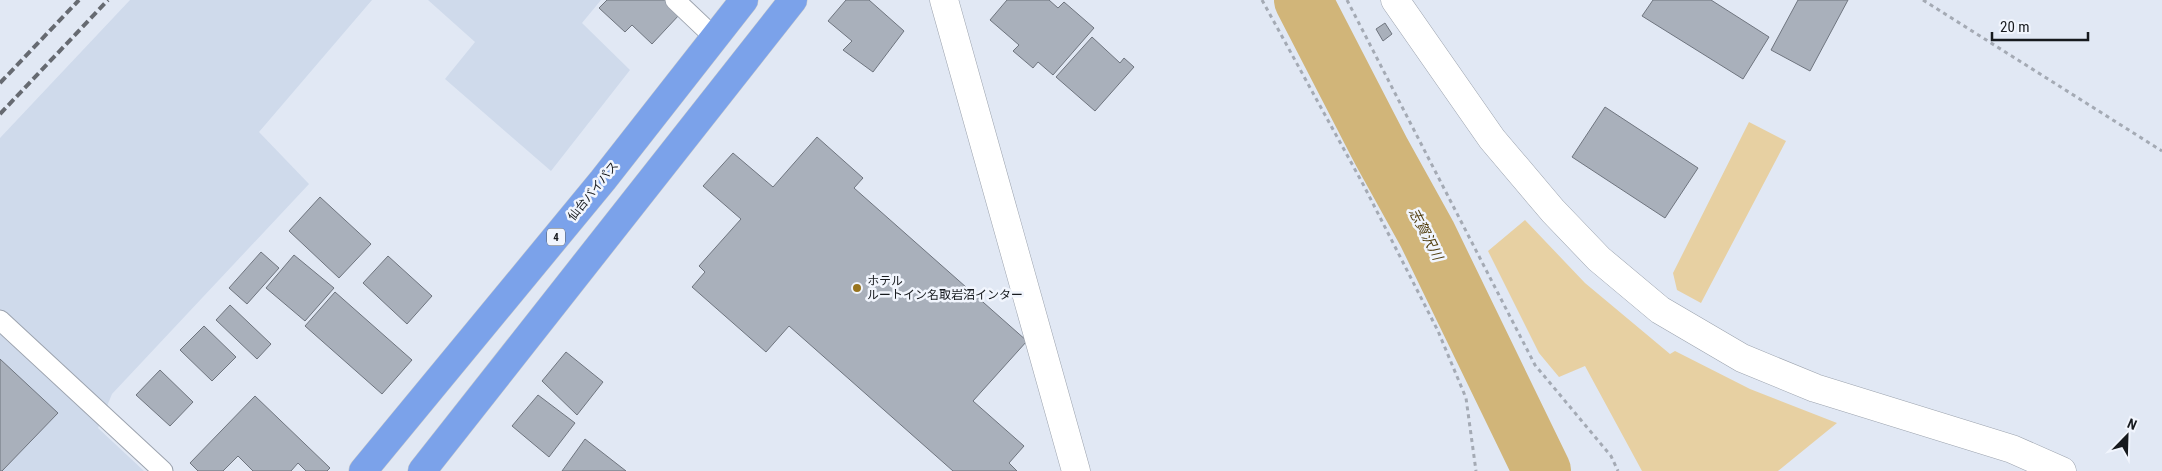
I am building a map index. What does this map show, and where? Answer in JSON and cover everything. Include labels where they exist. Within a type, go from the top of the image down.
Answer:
[{"type":"highway","name":"仙台バイパス","points":[[363,471],[596,188],[744,0]]},
{"type":"highway","points":[[424,470],[792,0]]},
{"type":"street","points":[[944,0],[1076,471]]},
{"type":"street","points":[[1395,0],[1492,139],[1533,188],[1599,259],[1660,310],[1742,358],[1806,385],[2012,449],[2062,471]]},
{"type":"lane","points":[[675,0],[714,37]]},
{"type":"lane","points":[[0,320],[163,471]]},
{"type":"path","points":[[1262,0],[1364,186],[1438,331],[1466,398],[1476,471]]},
{"type":"path","points":[[1347,0],[1535,365],[1611,456],[1618,471]]},
{"type":"path","points":[[1923,0],[2162,151]]},
{"type":"shaded area","points":[[130,0],[372,0],[259,132],[309,184],[112,394],[98,428],[144,471],[0,471],[0,138]]},
{"type":"shaded area","points":[[428,0],[601,0],[582,23],[630,70],[551,171],[445,79],[475,42]]},
{"type":"shaded area","points":[[1749,122],[1786,141],[1701,303],[1677,290],[1673,273]]},
{"type":"shaded area","points":[[1525,220],[1585,283],[1670,354],[1675,351],[1750,389],[1837,423],[1778,471],[1642,471],[1585,366],[1559,377],[1539,353],[1488,251]]},
{"type":"building","points":[[607,0],[665,0],[680,14],[652,44],[632,25],[625,32],[599,8]]},
{"type":"building","points":[[846,0],[869,0],[904,31],[873,72],[843,50],[852,41],[828,21]]},
{"type":"building","points":[[1007,0],[1049,0],[1058,8],[1064,2],[1094,28],[1053,75],[1038,62],[1033,68],[1013,51],[1019,45],[990,20]]},
{"type":"building","points":[[1653,0],[1711,0],[1769,37],[1743,79],[1642,16]]},
{"type":"building","points":[[1798,0],[1848,0],[1810,71],[1771,50]]},
{"type":"building","points":[[1385,23],[1392,34],[1383,41],[1376,29]]},
{"type":"building","points":[[1092,37],[1120,63],[1124,58],[1134,67],[1095,111],[1056,77]]},
{"type":"building","points":[[1605,107],[1698,168],[1665,218],[1572,157]]},
{"type":"building","points":[[817,137],[863,178],[854,188],[1027,341],[973,401],[1024,446],[1009,463],[1017,471],[953,471],[789,326],[766,352],[692,287],[705,272],[699,266],[741,219],[703,186],[733,153],[773,187]]},
{"type":"building","points":[[320,197],[371,244],[339,278],[289,231]]},
{"type":"building","points":[[261,252],[279,268],[247,304],[229,288]]},
{"type":"building","points":[[294,255],[334,288],[305,321],[266,288]]},
{"type":"building","points":[[388,256],[432,296],[407,324],[363,283]]},
{"type":"building","points":[[335,292],[412,360],[382,394],[305,326]]},
{"type":"building","points":[[230,305],[271,344],[257,359],[216,320]]},
{"type":"building","points":[[204,326],[236,357],[212,381],[180,350]]},
{"type":"building","points":[[566,352],[603,382],[577,415],[542,381]]},
{"type":"building","points":[[0,359],[58,413],[2,471],[0,471]]},
{"type":"building","points":[[160,370],[193,402],[170,426],[136,395]]},
{"type":"building","points":[[538,395],[575,423],[549,457],[512,426]]},
{"type":"building","points":[[255,396],[330,468],[327,471],[306,471],[298,463],[291,471],[253,471],[238,456],[223,471],[198,471],[190,463]]},
{"type":"building","points":[[585,439],[626,471],[562,471]]},
{"type":"waterway","name":"志賀沢川","points":[[1303,0],[1381,151],[1427,234],[1542,471]]},
{"type":"railway","points":[[0,83],[79,0]]},
{"type":"railway","points":[[0,114],[108,0]]},
{"type":"place","name":"ホテル ルートイン名取岩沼インター","points":[[857,288]]}]
